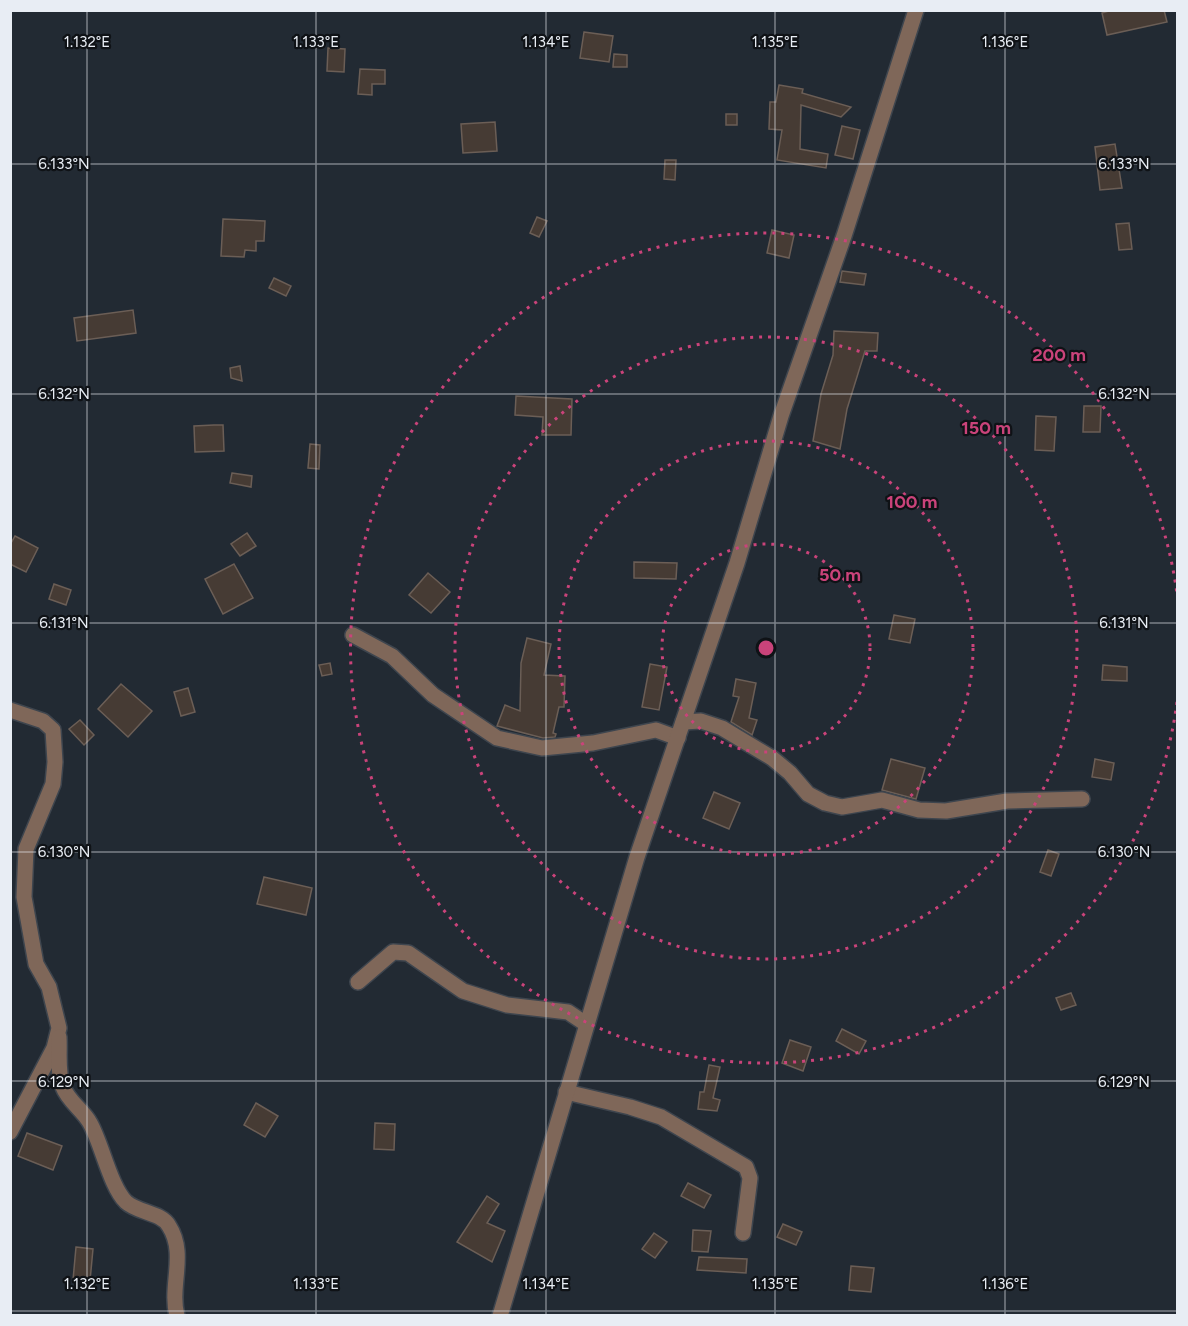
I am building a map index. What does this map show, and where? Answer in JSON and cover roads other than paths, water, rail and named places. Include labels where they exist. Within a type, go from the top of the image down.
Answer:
[{"type":"street","points":[[501,1316],[637,857],[737,563],[781,416],[844,236],[916,10]]},
{"type":"street","points":[[353,635],[392,656],[433,695],[497,738],[542,748],[593,743],[656,730],[678,738]]},
{"type":"street","points":[[10,710],[43,721],[53,730],[53,784],[26,849],[24,897],[36,964],[49,987],[59,1028],[62,1085],[66,1095],[84,1113],[91,1125],[120,1194],[132,1206],[164,1221],[170,1227],[178,1261],[174,1305],[177,1316]]},
{"type":"street","points":[[683,722],[701,721],[722,728],[772,758],[790,773],[808,794],[825,803],[842,807],[882,800],[918,810],[946,811],[1007,801],[1082,799]]},
{"type":"street","points":[[358,982],[393,952],[408,953],[463,991],[507,1005],[568,1012],[586,1024]]},
{"type":"street","points":[[10,1132],[54,1048],[59,1028]]},
{"type":"street","points":[[566,1092],[661,1117],[746,1167],[750,1178],[742,1233]]}]
